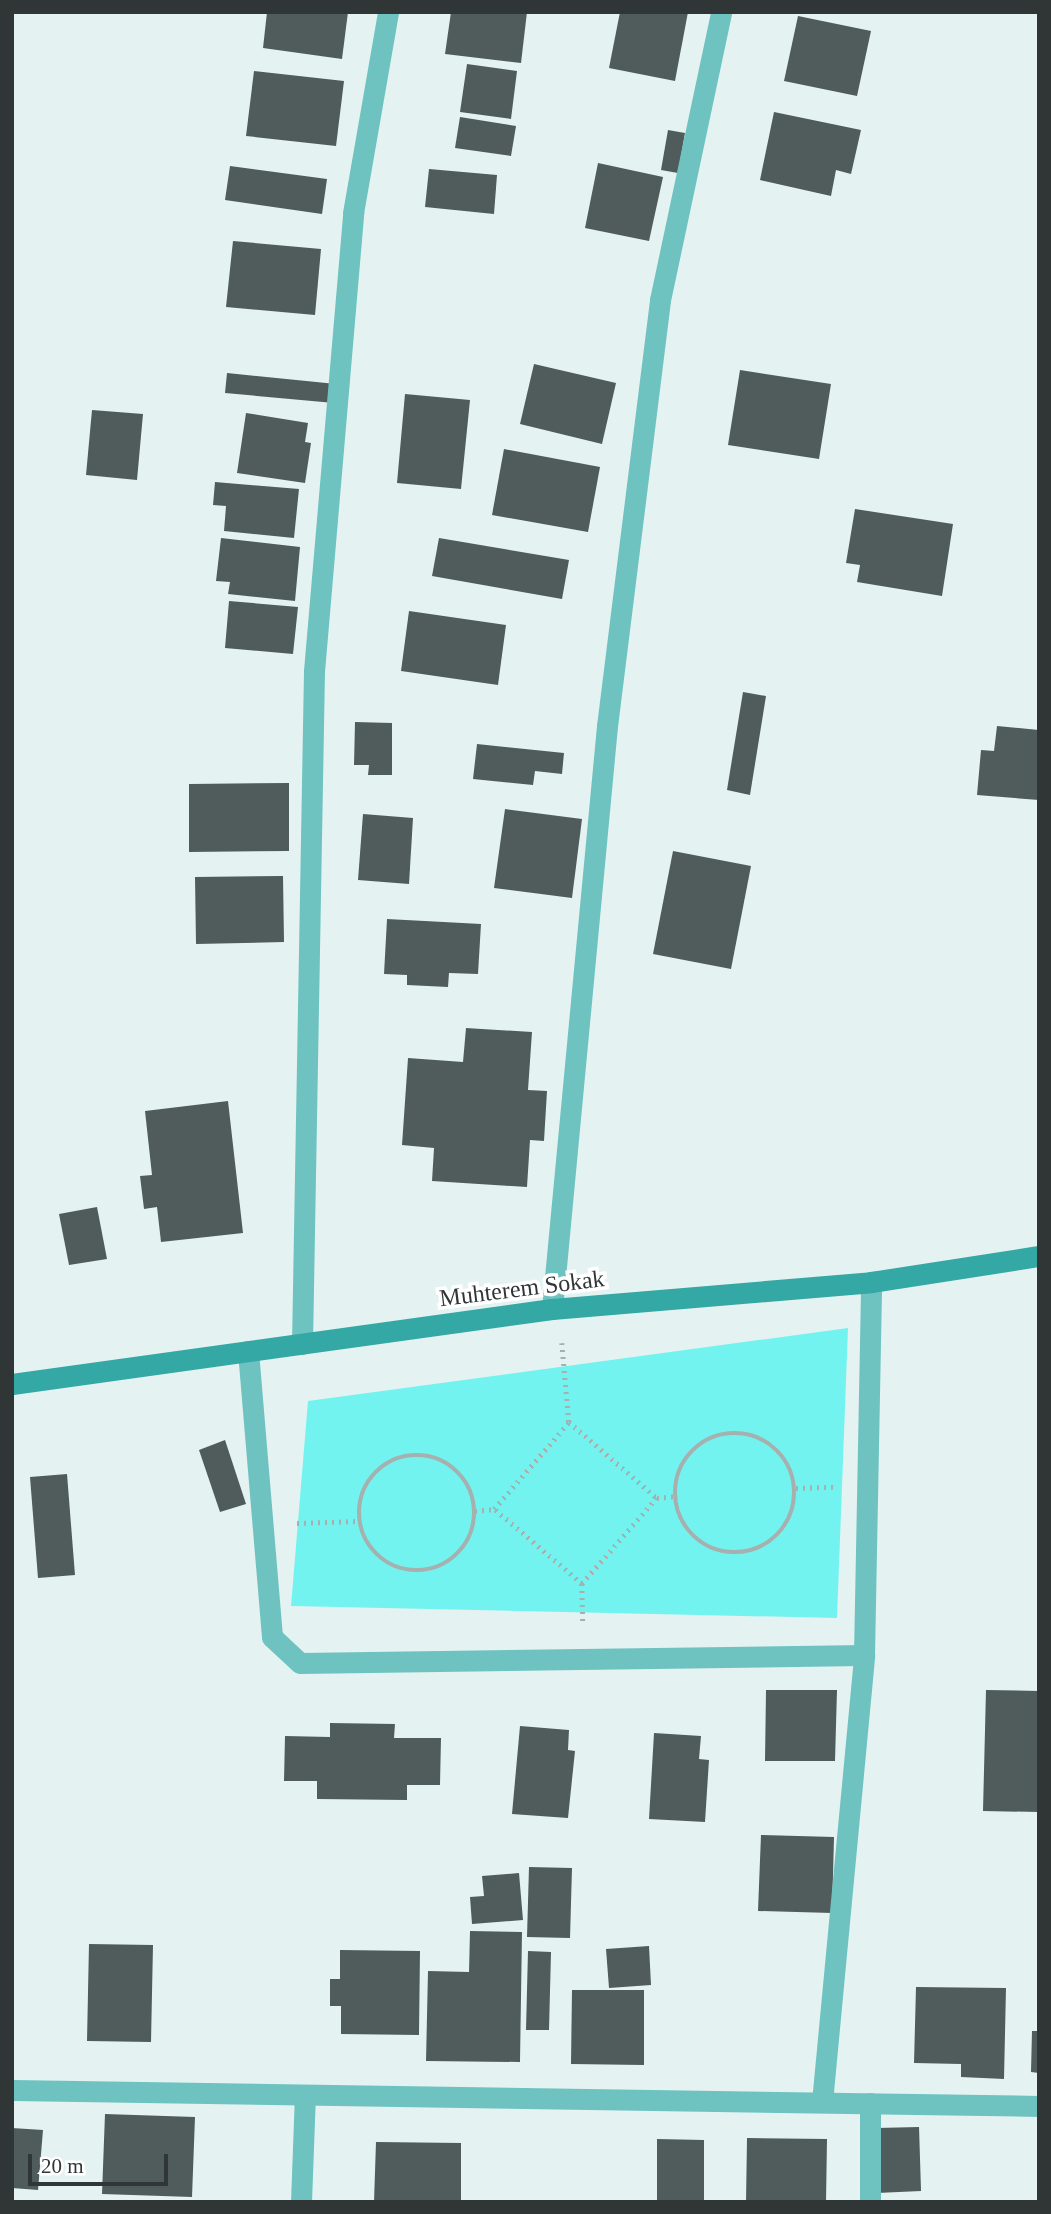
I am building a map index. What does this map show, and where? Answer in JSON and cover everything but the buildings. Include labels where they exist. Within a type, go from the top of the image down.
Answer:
[{"type":"street","points":[[302,1344],[314,671],[353,213],[388,12]]},
{"type":"street","points":[[556,1309],[607,726],[660,300],[721,12]]},
{"type":"street","name":"Muhterem Sokak","points":[[12,1384],[556,1309],[871,1282],[1039,1256]]},
{"type":"street","points":[[822,2102],[864,1655],[871,1282]]},
{"type":"street","points":[[248,1351],[272,1637],[300,1663],[864,1655]]},
{"type":"street","points":[[12,2090],[1039,2106]]},
{"type":"street","points":[[301,2202],[305,2095]]},
{"type":"street","points":[[870,2103],[870,2202]]},
{"type":"path","points":[[556,1309],[569,1422],[657,1497],[675,1496]]},
{"type":"path","points":[[475,1511],[494,1509],[569,1422]]},
{"type":"path","points":[[741,1433],[761,1438],[778,1450],[790,1467],[796,1488],[794,1506],[787,1524],[774,1538],[758,1548],[739,1553],[712,1547],[689,1531],[679,1515],[675,1496],[677,1476],[687,1457],[702,1443],[720,1434],[741,1433]]},
{"type":"path","points":[[412,1455],[430,1457],[448,1464],[462,1476],[471,1493],[475,1511],[472,1531],[463,1548],[449,1561],[430,1569],[411,1570],[392,1565],[375,1554],[365,1539],[359,1521],[360,1502],[372,1478],[393,1460],[412,1455]]},
{"type":"path","points":[[494,1509],[582,1584],[657,1497]]},
{"type":"path","points":[[263,1524],[359,1521]]},
{"type":"shaded area","points":[[848,1328],[837,1618],[291,1606],[308,1401]]}]
